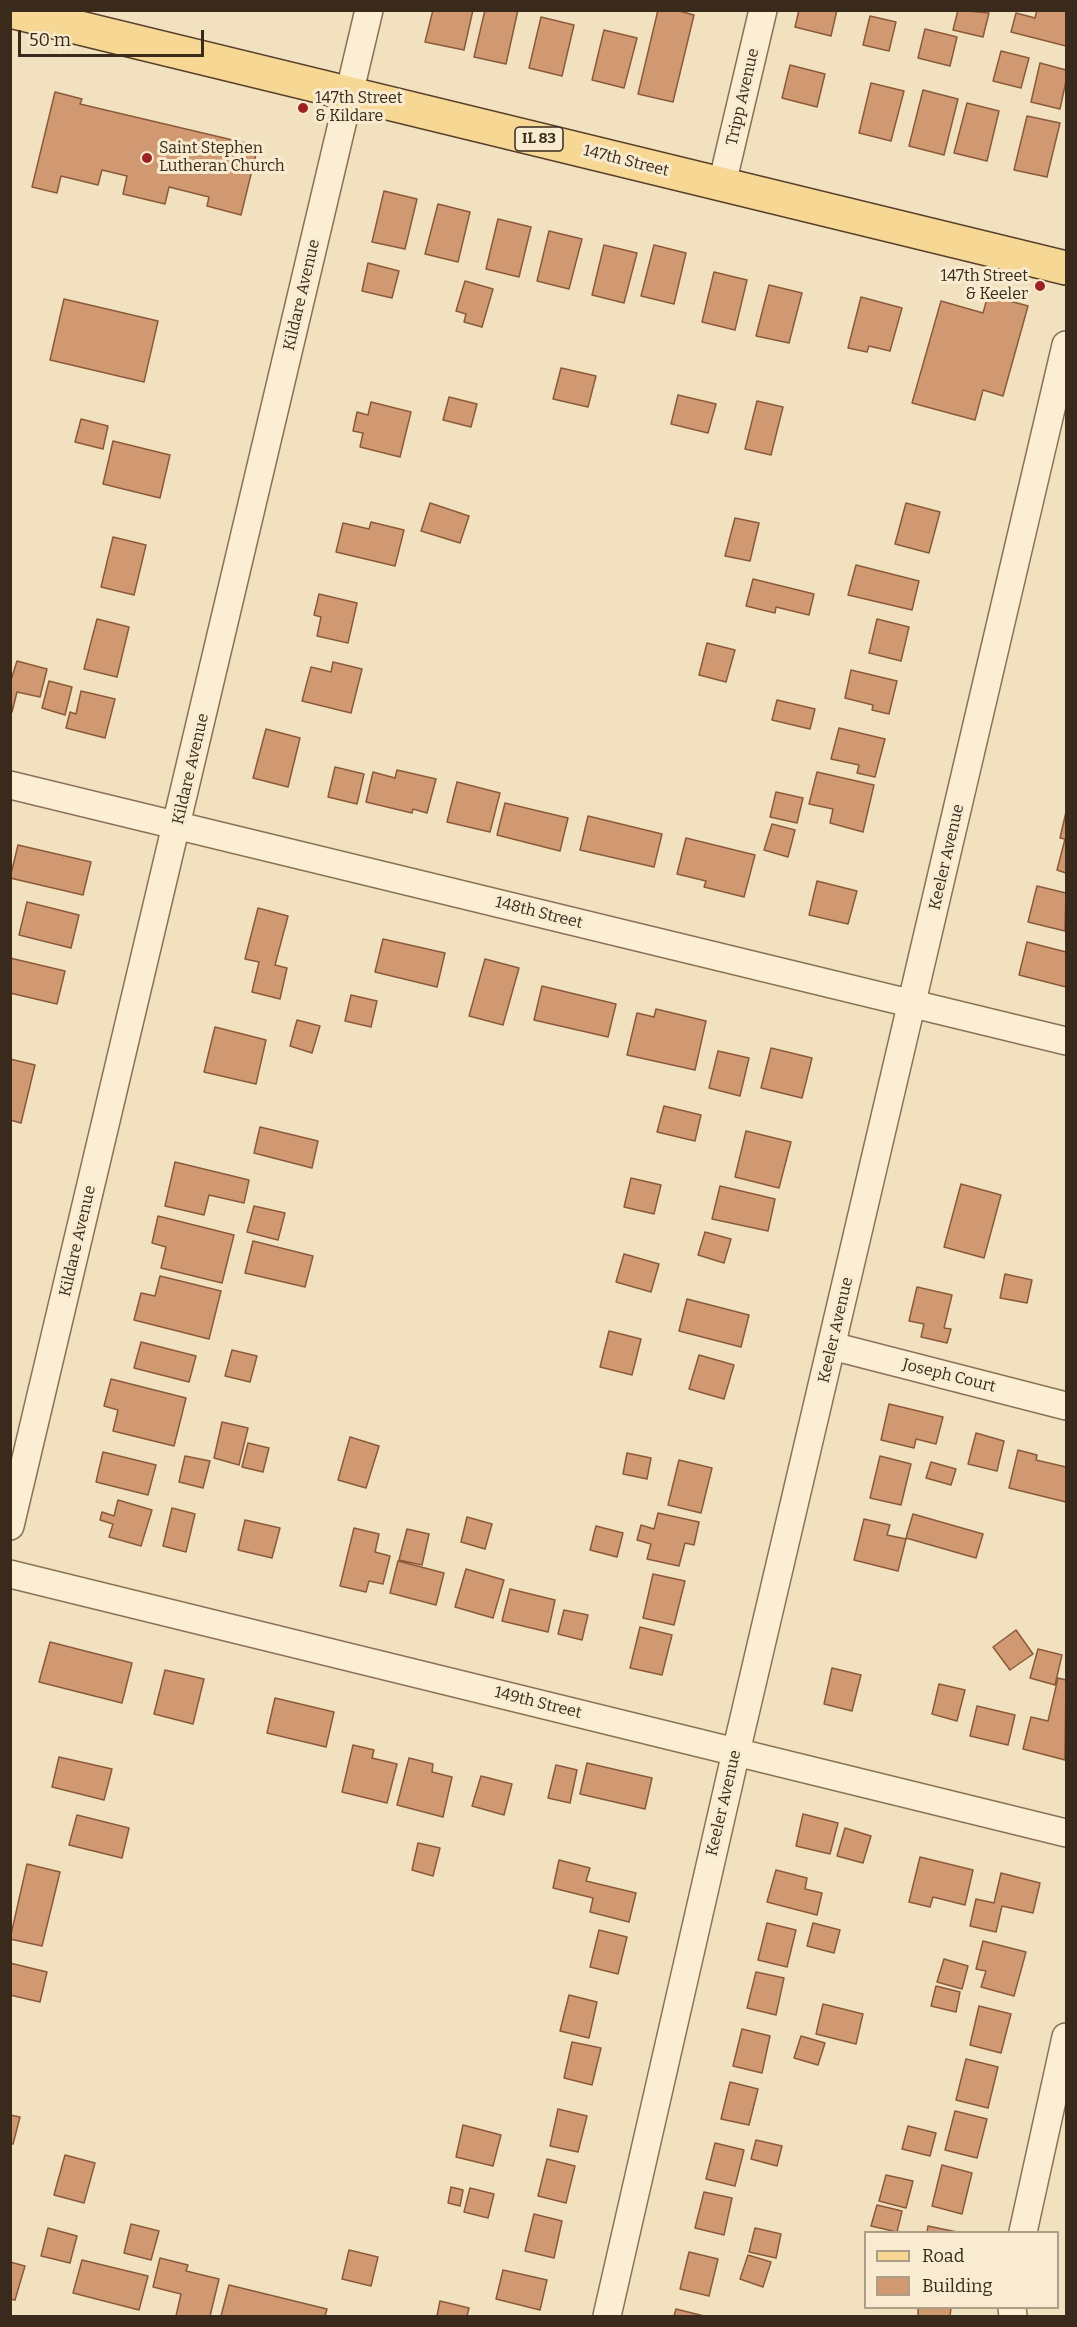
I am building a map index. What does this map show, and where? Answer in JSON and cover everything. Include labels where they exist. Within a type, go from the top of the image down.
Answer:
[{"type":"main road","name":"147th Street","points":[[10,10],[1066,268]]},
{"type":"street","name":"Kildare Avenue","points":[[10,1526],[369,10]]},
{"type":"street","name":"Tripp Avenue","points":[[722,184],[763,10]]},
{"type":"street","name":"Keeler Avenue","points":[[607,2316],[736,1752],[1066,345]]},
{"type":"street","name":"148th Street","points":[[10,785],[1066,1041]]},
{"type":"street","name":"Joseph Court","points":[[832,1346],[1066,1406]]},
{"type":"street","name":"149th Street","points":[[10,1574],[1066,1833]]},
{"type":"street","points":[[1023,2231],[1066,2037]]},
{"type":"building","points":[[433,10],[473,10],[464,50],[425,42]]},
{"type":"building","points":[[485,10],[518,10],[506,64],[474,57]]},
{"type":"building","points":[[658,10],[676,10],[694,15],[673,102],[638,94]]},
{"type":"building","points":[[799,10],[837,10],[831,36],[795,27]]},
{"type":"building","points":[[958,10],[989,13],[983,37],[953,30]]},
{"type":"building","points":[[1037,10],[1066,10],[1066,46],[1011,32],[1016,13],[1035,18]]},
{"type":"building","points":[[870,16],[896,22],[889,51],[863,45]]},
{"type":"building","points":[[541,17],[574,25],[562,76],[529,68]]},
{"type":"building","points":[[925,29],[957,37],[950,66],[918,58]]},
{"type":"building","points":[[604,30],[637,38],[624,88],[592,80]]},
{"type":"building","points":[[1001,51],[1029,58],[1021,88],[993,81]]},
{"type":"building","points":[[1040,63],[1066,70],[1060,109],[1031,102]]},
{"type":"building","points":[[790,65],[825,74],[817,107],[782,98]]},
{"type":"building","points":[[871,83],[904,91],[891,141],[859,133]]},
{"type":"building","points":[[923,90],[958,99],[944,155],[909,146]]},
{"type":"building","name":"Saint Stephen Lutheran Church","points":[[55,92],[82,99],[80,104],[258,146],[241,215],[207,206],[209,197],[169,187],[165,204],[123,194],[127,176],[102,170],[98,185],[61,176],[57,193],[32,187]]},
{"type":"building","points":[[967,103],[999,111],[987,161],[954,153]]},
{"type":"building","points":[[1027,116],[1060,123],[1047,177],[1014,170]]},
{"type":"building","points":[[384,191],[417,199],[405,249],[372,242]]},
{"type":"building","points":[[438,204],[470,212],[458,262],[425,254]]},
{"type":"building","points":[[498,219],[531,227],[519,277],[486,269]]},
{"type":"building","points":[[549,231],[582,239],[569,289],[537,281]]},
{"type":"building","points":[[604,245],[637,253],[624,303],[592,295]]},
{"type":"building","points":[[654,245],[686,253],[674,304],[641,296]]},
{"type":"building","points":[[368,263],[399,271],[392,298],[362,291]]},
{"type":"building","points":[[714,272],[747,280],[735,330],[702,322]]},
{"type":"building","points":[[465,281],[493,289],[482,327],[464,322],[466,314],[456,311]]},
{"type":"building","points":[[769,285],[802,293],[789,343],[756,336]]},
{"type":"building","points":[[988,295],[1028,306],[1003,396],[983,390],[975,420],[912,403],[941,301],[983,313]]},
{"type":"building","points":[[861,297],[902,308],[890,351],[869,346],[867,352],[848,348]]},
{"type":"building","points":[[64,299],[158,321],[144,382],[50,360]]},
{"type":"building","points":[[561,368],[596,376],[588,407],[553,399]]},
{"type":"building","points":[[678,395],[716,404],[708,433],[671,424]]},
{"type":"building","points":[[449,397],[477,404],[471,427],[443,420]]},
{"type":"building","points":[[757,401],[783,407],[771,455],[745,449]]},
{"type":"building","points":[[371,402],[411,412],[400,457],[360,447],[363,433],[353,431],[357,412],[368,415]]},
{"type":"building","points":[[81,419],[108,426],[103,449],[75,442]]},
{"type":"building","points":[[113,441],[170,455],[160,498],[103,484]]},
{"type":"building","points":[[430,503],[469,516],[460,543],[421,531]]},
{"type":"building","points":[[906,503],[940,512],[929,553],[895,544]]},
{"type":"building","points":[[735,518],[759,523],[750,561],[725,556]]},
{"type":"building","points":[[371,522],[404,530],[395,566],[336,552],[343,523],[369,529]]},
{"type":"building","points":[[113,537],[146,545],[134,595],[101,587]]},
{"type":"building","points":[[856,565],[919,581],[912,610],[848,595]]},
{"type":"building","points":[[753,579],[814,594],[809,615],[776,607],[775,613],[746,606]]},
{"type":"building","points":[[319,594],[357,603],[348,643],[317,636],[321,617],[314,615]]},
{"type":"building","points":[[97,619],[129,627],[117,677],[84,669]]},
{"type":"building","points":[[877,619],[909,627],[901,661],[869,653]]},
{"type":"building","points":[[707,643],[735,650],[726,682],[699,675]]},
{"type":"building","points":[[17,661],[47,669],[40,697],[17,692],[12,712],[10,683]]},
{"type":"building","points":[[333,662],[362,669],[351,713],[302,701],[311,667],[331,672]]},
{"type":"building","points":[[851,670],[897,681],[889,714],[872,710],[873,705],[845,698]]},
{"type":"building","points":[[49,681],[72,687],[65,715],[42,708]]},
{"type":"building","points":[[81,691],[115,699],[105,738],[66,728],[70,712],[76,714]]},
{"type":"building","points":[[777,700],[815,709],[810,729],[772,720]]},
{"type":"building","points":[[839,728],[885,739],[875,777],[857,773],[859,765],[831,759]]},
{"type":"building","points":[[266,729],[300,738],[288,787],[253,778]]},
{"type":"building","points":[[335,767],[364,774],[357,804],[328,797]]},
{"type":"building","points":[[397,770],[436,779],[427,813],[413,809],[412,813],[366,802],[373,772],[395,778]]},
{"type":"building","points":[[817,772],[874,785],[863,832],[830,823],[833,809],[809,804]]},
{"type":"building","points":[[457,782],[500,793],[490,832],[447,822]]},
{"type":"building","points":[[776,792],[803,798],[797,823],[770,817]]},
{"type":"building","points":[[505,803],[568,818],[560,851],[497,835]]},
{"type":"building","points":[[1066,812],[1066,873],[1057,870],[1065,839],[1060,838]]},
{"type":"building","points":[[588,816],[662,834],[654,867],[580,850]]},
{"type":"building","points":[[772,824],[795,830],[788,857],[764,850]]},
{"type":"building","points":[[686,838],[755,855],[744,897],[704,887],[706,881],[677,874]]},
{"type":"building","points":[[18,845],[91,862],[83,895],[10,878]]},
{"type":"building","points":[[817,881],[857,891],[848,924],[809,915]]},
{"type":"building","points":[[1037,886],[1066,893],[1065,931],[1028,922]]},
{"type":"building","points":[[27,902],[79,915],[71,948],[19,935]]},
{"type":"building","points":[[258,908],[288,916],[275,965],[287,968],[280,999],[252,992],[259,962],[245,959]]},
{"type":"building","points":[[383,939],[445,953],[437,987],[375,972]]},
{"type":"building","points":[[1027,942],[1066,952],[1066,987],[1019,975]]},
{"type":"building","points":[[10,958],[65,971],[57,1004],[10,993]]},
{"type":"building","points":[[485,959],[519,968],[503,1025],[469,1016]]},
{"type":"building","points":[[542,986],[616,1004],[608,1037],[534,1020]]},
{"type":"building","points":[[351,995],[377,1001],[371,1027],[345,1021]]},
{"type":"building","points":[[656,1009],[706,1021],[695,1070],[627,1055],[637,1013],[654,1017]]},
{"type":"building","points":[[297,1020],[320,1026],[312,1053],[290,1046]]},
{"type":"building","points":[[215,1027],[266,1040],[256,1084],[204,1072]]},
{"type":"building","points":[[771,1048],[812,1058],[802,1098],[761,1088]]},
{"type":"building","points":[[718,1051],[749,1058],[740,1096],[709,1088]]},
{"type":"building","points":[[10,1059],[35,1065],[21,1123],[10,1120]]},
{"type":"building","points":[[664,1106],[701,1115],[695,1141],[657,1132]]},
{"type":"building","points":[[260,1127],[318,1141],[312,1168],[254,1153]]},
{"type":"building","points":[[746,1131],[791,1142],[779,1188],[735,1177]]},
{"type":"building","points":[[175,1162],[249,1180],[244,1203],[209,1195],[204,1215],[165,1206]]},
{"type":"building","points":[[631,1178],[661,1185],[654,1214],[624,1207]]},
{"type":"building","points":[[961,1184],[1001,1195],[984,1258],[944,1247]]},
{"type":"building","points":[[720,1186],[775,1199],[768,1231],[712,1219]]},
{"type":"building","points":[[254,1206],[285,1213],[278,1240],[247,1232]]},
{"type":"building","points":[[158,1216],[234,1235],[222,1283],[161,1268],[166,1247],[152,1243]]},
{"type":"building","points":[[705,1232],[731,1239],[724,1263],[698,1255]]},
{"type":"building","points":[[253,1241],[313,1256],[305,1287],[245,1273]]},
{"type":"building","points":[[624,1254],[659,1264],[651,1292],[616,1282]]},
{"type":"building","points":[[1005,1274],[1032,1280],[1027,1303],[1000,1298]]},
{"type":"building","points":[[160,1276],[221,1291],[209,1339],[134,1320],[141,1293],[155,1296]]},
{"type":"building","points":[[917,1287],[952,1295],[944,1328],[951,1329],[947,1343],[921,1337],[924,1324],[909,1321]]},
{"type":"building","points":[[687,1299],[749,1315],[741,1347],[679,1331]]},
{"type":"building","points":[[609,1331],[641,1339],[632,1375],[600,1367]]},
{"type":"building","points":[[141,1342],[196,1356],[189,1382],[134,1368]]},
{"type":"building","points":[[232,1350],[257,1356],[250,1382],[225,1376]]},
{"type":"building","points":[[699,1355],[734,1365],[724,1399],[689,1389]]},
{"type":"building","points":[[111,1379],[186,1398],[174,1446],[113,1431],[118,1410],[104,1406]]},
{"type":"building","points":[[889,1404],[943,1417],[936,1444],[916,1439],[914,1448],[881,1440]]},
{"type":"building","points":[[222,1422],[248,1428],[239,1465],[214,1458]]},
{"type":"building","points":[[976,1433],[1004,1441],[997,1471],[968,1464]]},
{"type":"building","points":[[350,1437],[379,1446],[366,1488],[338,1480]]},
{"type":"building","points":[[248,1443],[269,1448],[263,1472],[242,1467]]},
{"type":"building","points":[[1018,1450],[1037,1455],[1036,1460],[1066,1467],[1066,1502],[1009,1488]]},
{"type":"building","points":[[103,1452],[156,1465],[148,1495],[96,1482]]},
{"type":"building","points":[[627,1453],[651,1458],[647,1479],[623,1474]]},
{"type":"building","points":[[185,1456],[210,1461],[203,1488],[179,1482]]},
{"type":"building","points":[[880,1456],[911,1464],[901,1505],[870,1498]]},
{"type":"building","points":[[679,1460],[712,1468],[701,1513],[668,1505]]},
{"type":"building","points":[[931,1462],[956,1469],[951,1485],[926,1478]]},
{"type":"building","points":[[118,1500],[152,1510],[141,1546],[109,1537],[113,1524],[100,1520],[102,1512],[114,1516]]},
{"type":"building","points":[[172,1508],[195,1514],[186,1552],[163,1546]]},
{"type":"building","points":[[658,1513],[699,1522],[694,1545],[685,1543],[679,1566],[647,1559],[651,1544],[637,1540],[641,1525],[654,1529]]},
{"type":"building","points":[[913,1514],[983,1534],[976,1558],[906,1538]]},
{"type":"building","points":[[467,1517],[492,1524],[485,1549],[461,1542]]},
{"type":"building","points":[[864,1519],[890,1525],[887,1535],[906,1539],[898,1571],[854,1560]]},
{"type":"building","points":[[245,1520],[280,1528],[272,1558],[238,1550]]},
{"type":"building","points":[[596,1526],[623,1533],[617,1557],[590,1550]]},
{"type":"building","points":[[354,1528],[379,1534],[375,1552],[390,1556],[383,1584],[369,1581],[366,1592],[340,1586]]},
{"type":"building","points":[[407,1529],[429,1534],[422,1565],[399,1560]]},
{"type":"building","points":[[398,1561],[444,1573],[436,1605],[390,1593]]},
{"type":"building","points":[[466,1569],[504,1580],[493,1618],[455,1607]]},
{"type":"building","points":[[653,1574],[685,1581],[674,1625],[643,1618]]},
{"type":"building","points":[[510,1589],[555,1600],[548,1632],[502,1621]]},
{"type":"building","points":[[564,1610],[588,1615],[582,1640],[558,1634]]},
{"type":"building","points":[[640,1627],[672,1635],[662,1675],[630,1668]]},
{"type":"building","points":[[1016,1630],[1033,1654],[1010,1670],[993,1647]]},
{"type":"building","points":[[50,1642],[132,1663],[122,1703],[39,1682]]},
{"type":"building","points":[[1038,1649],[1062,1655],[1055,1685],[1030,1678]]},
{"type":"building","points":[[832,1668],[861,1675],[852,1711],[824,1704]]},
{"type":"building","points":[[165,1670],[204,1679],[193,1724],[154,1714]]},
{"type":"building","points":[[1058,1678],[1066,1680],[1065,1760],[1023,1749],[1031,1717],[1048,1721]]},
{"type":"building","points":[[939,1684],[965,1690],[957,1721],[932,1714]]},
{"type":"building","points":[[275,1698],[334,1712],[326,1747],[267,1733]]},
{"type":"building","points":[[977,1706],[1015,1715],[1008,1745],[970,1736]]},
{"type":"building","points":[[353,1745],[374,1750],[372,1758],[397,1764],[387,1803],[342,1792]]},
{"type":"building","points":[[59,1757],[112,1769],[104,1800],[52,1787]]},
{"type":"building","points":[[409,1758],[433,1764],[432,1772],[452,1777],[443,1817],[397,1805]]},
{"type":"building","points":[[587,1763],[652,1778],[645,1809],[580,1794]]},
{"type":"building","points":[[556,1765],[577,1770],[570,1803],[548,1798]]},
{"type":"building","points":[[481,1776],[512,1784],[504,1815],[472,1806]]},
{"type":"building","points":[[803,1814],[838,1823],[830,1854],[796,1846]]},
{"type":"building","points":[[77,1815],[129,1828],[122,1858],[69,1845]]},
{"type":"building","points":[[845,1828],[871,1836],[863,1863],[837,1856]]},
{"type":"building","points":[[418,1843],[440,1848],[433,1876],[412,1870]]},
{"type":"building","points":[[920,1857],[973,1870],[965,1905],[933,1897],[930,1907],[909,1902]]},
{"type":"building","points":[[559,1860],[590,1868],[586,1881],[636,1893],[629,1922],[590,1912],[593,1898],[553,1888]]},
{"type":"building","points":[[27,1864],[60,1872],[42,1946],[10,1939]]},
{"type":"building","points":[[776,1870],[807,1878],[805,1889],[822,1893],[817,1915],[767,1902]]},
{"type":"building","points":[[1001,1873],[1040,1883],[1033,1913],[1002,1906],[996,1932],[970,1926],[976,1899],[994,1903]]},
{"type":"building","points":[[767,1923],[796,1930],[787,1967],[758,1960]]},
{"type":"building","points":[[813,1923],[840,1930],[834,1953],[807,1946]]},
{"type":"building","points":[[599,1930],[627,1937],[618,1974],[590,1967]]},
{"type":"building","points":[[983,1941],[1026,1952],[1014,1996],[981,1987],[986,1971],[976,1969]]},
{"type":"building","points":[[944,1959],[968,1966],[962,1989],[937,1982]]},
{"type":"building","points":[[10,1963],[47,1972],[40,2002],[10,1995]]},
{"type":"building","points":[[756,1972],[784,1978],[776,2015],[747,2008]]},
{"type":"building","points":[[936,1986],[960,1992],[956,2012],[931,2006]]},
{"type":"building","points":[[569,1995],[597,2002],[589,2038],[560,2031]]},
{"type":"building","points":[[823,2004],[863,2014],[856,2044],[816,2034]]},
{"type":"building","points":[[979,2006],[1011,2014],[1001,2053],[970,2045]]},
{"type":"building","points":[[742,2029],[770,2036],[762,2073],[733,2066]]},
{"type":"building","points":[[801,2036],[825,2043],[818,2065],[794,2058]]},
{"type":"building","points":[[572,2042],[601,2048],[592,2085],[564,2078]]},
{"type":"building","points":[[966,2059],[998,2067],[988,2108],[956,2100]]},
{"type":"building","points":[[730,2082],[758,2089],[749,2125],[721,2119]]},
{"type":"building","points":[[558,2109],[587,2116],[578,2152],[550,2146]]},
{"type":"building","points":[[955,2111],[987,2119],[977,2158],[945,2150]]},
{"type":"building","points":[[10,2115],[20,2117],[13,2144],[10,2143]]},
{"type":"building","points":[[463,2125],[501,2135],[493,2166],[456,2157]]},
{"type":"building","points":[[908,2126],[936,2133],[930,2156],[902,2149]]},
{"type":"building","points":[[756,2140],[782,2146],[777,2166],[751,2159]]},
{"type":"building","points":[[715,2143],[744,2150],[735,2186],[706,2179]]},
{"type":"building","points":[[65,2155],[95,2163],[84,2203],[54,2195]]},
{"type":"building","points":[[547,2159],[575,2166],[566,2203],[538,2196]]},
{"type":"building","points":[[942,2165],[972,2173],[962,2214],[932,2206]]},
{"type":"building","points":[[886,2175],[913,2181],[906,2208],[879,2201]]},
{"type":"building","points":[[451,2187],[463,2190],[460,2206],[448,2203]]},
{"type":"building","points":[[470,2188],[494,2194],[488,2218],[464,2212]]},
{"type":"building","points":[[704,2192],[732,2198],[724,2235],[695,2228]]},
{"type":"building","points":[[877,2205],[902,2211],[897,2231],[871,2226]]},
{"type":"building","points":[[534,2214],[562,2221],[554,2258],[525,2251]]},
{"type":"building","points":[[131,2224],[159,2231],[151,2260],[124,2253]]},
{"type":"building","points":[[928,2226],[952,2231],[927,2231]]},
{"type":"building","points":[[48,2228],[77,2236],[70,2263],[41,2256]]},
{"type":"building","points":[[755,2228],[781,2234],[776,2258],[749,2252]]},
{"type":"building","points":[[349,2250],[378,2257],[371,2286],[342,2279]]},
{"type":"building","points":[[689,2252],[718,2259],[709,2296],[680,2289]]},
{"type":"building","points":[[748,2255],[771,2262],[763,2287],[740,2279]]},
{"type":"building","points":[[160,2258],[188,2265],[186,2271],[219,2279],[210,2316],[176,2316],[181,2294],[153,2287]]},
{"type":"building","points":[[82,2260],[148,2276],[139,2310],[73,2293]]},
{"type":"building","points":[[10,2262],[25,2266],[15,2300],[10,2299]]},
{"type":"building","points":[[503,2270],[547,2280],[540,2310],[496,2299]]},
{"type":"building","points":[[229,2285],[327,2309],[325,2316],[221,2316]]},
{"type":"building","points":[[440,2301],[469,2308],[467,2316],[437,2316]]},
{"type":"building","points":[[676,2309],[704,2316],[674,2316]]},
{"type":"building","points":[[918,2309],[951,2309],[950,2316],[918,2316]]},
{"type":"place","name":"147th Street & Kildare","points":[[303,108]]},
{"type":"place","name":"Saint Stephen Lutheran Church","points":[[147,158]]},
{"type":"place","name":"147th Street & Keeler","points":[[1040,286]]}]
